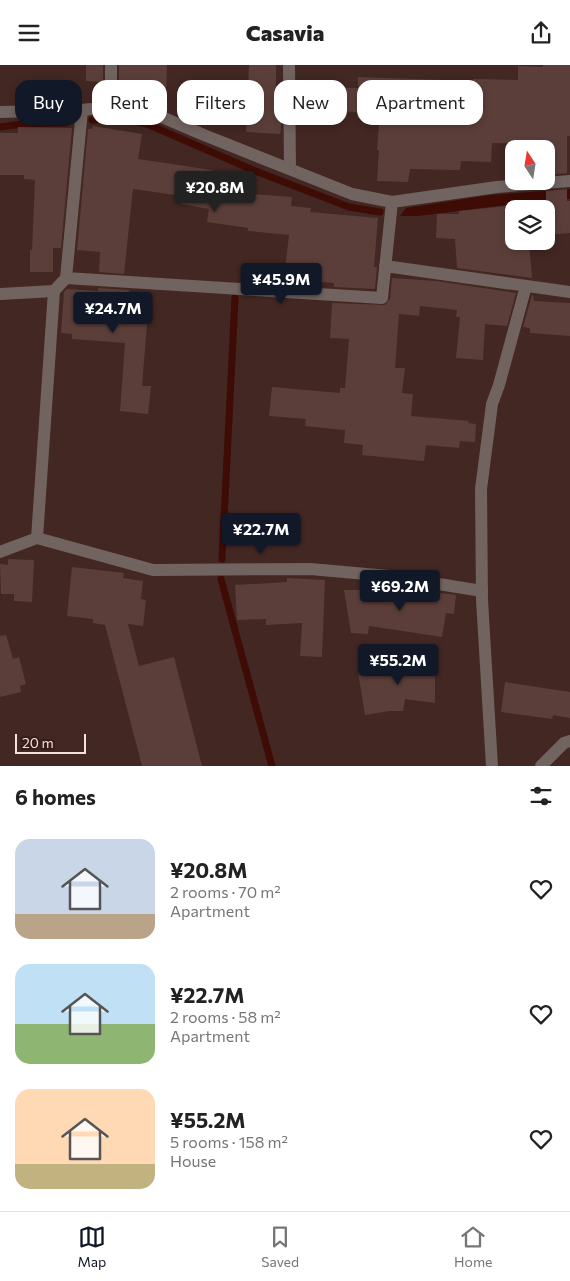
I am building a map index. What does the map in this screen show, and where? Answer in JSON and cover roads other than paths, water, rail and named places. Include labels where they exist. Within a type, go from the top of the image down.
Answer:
[{"type":"street","points":[[111,65],[111,80]]},
{"type":"street","points":[[289,65],[290,169]]},
{"type":"street","points":[[82,110],[92,109]]},
{"type":"street","points":[[0,112],[15,112]]},
{"type":"street","points":[[167,119],[352,193],[392,203],[497,187],[570,181]]},
{"type":"street","points":[[37,538],[54,291],[66,278],[81,125]]},
{"type":"street","points":[[66,278],[382,298],[392,203]]},
{"type":"street","points":[[385,267],[570,292]]},
{"type":"street","points":[[492,766],[482,591],[481,489],[491,413],[526,286]]},
{"type":"street","points":[[0,294],[54,291]]},
{"type":"street","points":[[0,551],[37,538],[153,570],[310,569],[389,576],[482,591]]},
{"type":"street","points":[[541,766],[564,743],[570,741]]},
{"type":"waterway","points":[[0,127],[15,125]]},
{"type":"waterway","points":[[149,125],[253,170],[349,207],[380,212]]},
{"type":"waterway","points":[[222,559],[235,298]]},
{"type":"waterway","points":[[221,579],[272,766]]}]
